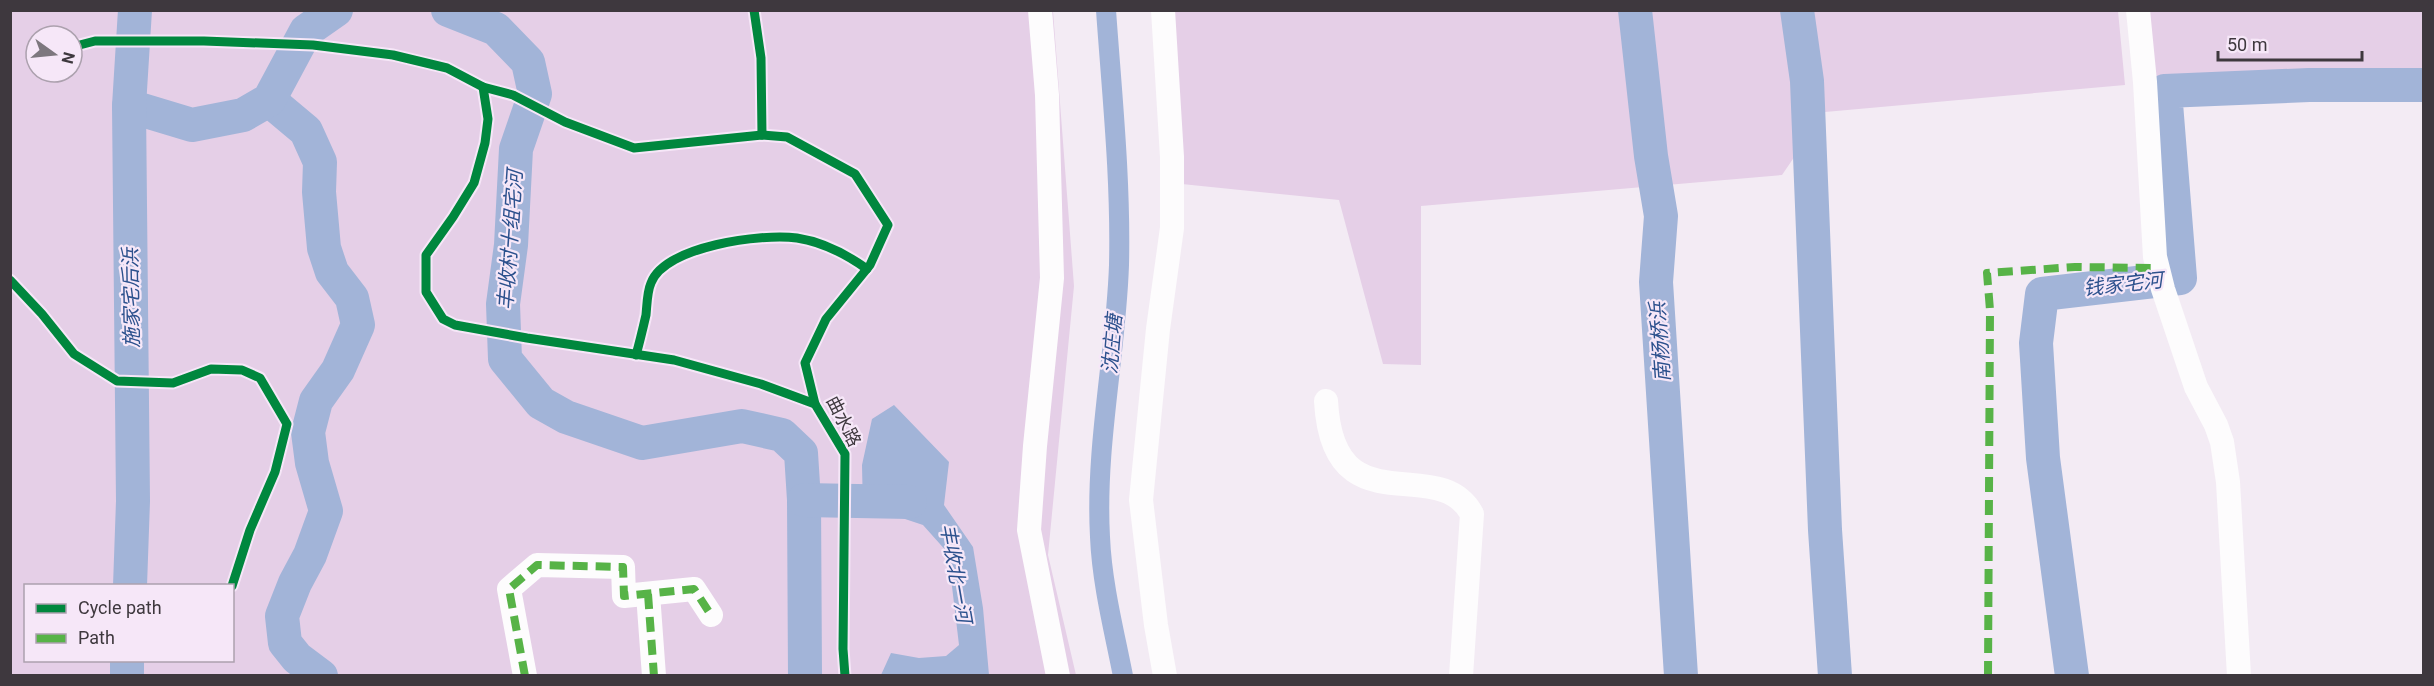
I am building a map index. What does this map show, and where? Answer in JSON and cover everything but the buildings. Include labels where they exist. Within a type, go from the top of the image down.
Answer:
[{"type":"street","points":[[1040,10],[1047,95],[1052,278],[1029,530],[1058,675]]},
{"type":"street","points":[[1163,10],[1172,157],[1172,228],[1158,329],[1141,500],[1156,625],[1165,675]]},
{"type":"street","points":[[2138,10],[2145,82],[2155,257],[2196,387],[2216,425],[2222,442],[2228,482],[2239,675]]},
{"type":"street","points":[[1326,401],[1327,426],[1342,459],[1354,472],[1370,480],[1432,487],[1466,503],[1472,514],[1461,675]]},
{"type":"street","points":[[525,675],[509,590],[537,564],[623,567],[624,596],[694,589],[711,615]]},
{"type":"street","points":[[648,594],[654,675]]},
{"type":"shaded area","points":[[10,11],[1053,11],[1074,286],[1048,555],[1076,675],[11,675]]},
{"type":"shaded area","points":[[1163,11],[2118,11],[2125,85],[1825,112],[1782,175],[1421,206],[1421,365],[1383,364],[1339,200],[1172,183]]},
{"type":"shaded area","points":[[2148,11],[2423,11],[2423,79],[2156,82]]},
{"type":"water","points":[[894,405],[949,462],[944,505],[973,547],[983,608],[989,675],[881,675],[891,653],[919,658],[946,656],[959,645],[948,553],[923,525],[887,513],[863,511],[862,465],[872,419]]},
{"type":"waterway","name":"施家宅后浜","points":[[130,584],[133,501],[129,106],[135,10]]},
{"type":"waterway","name":"丰收村十组宅河","points":[[129,106],[192,125],[243,115],[269,100],[306,31],[336,10]]},
{"type":"waterway","name":"丰收村十组宅河","points":[[448,10],[496,29],[528,62],[535,94],[516,149],[511,245],[503,304],[505,359],[541,403],[566,417],[642,443],[742,426],[782,435],[801,453],[804,500],[805,676]]},
{"type":"waterway","name":"沈庄塘","points":[[1106,10],[1117,169],[1119,265],[1100,469],[1099,503],[1101,555],[1123,676]]},
{"type":"waterway","name":"南杨桥浜","points":[[1635,10],[1651,156],[1661,216],[1656,282],[1681,676]]},
{"type":"waterway","name":"钱家宅河","points":[[1797,10],[1807,81],[1825,530],[1835,676]]},
{"type":"waterway","name":"钱家宅河","points":[[2072,676],[2043,458],[2036,343],[2042,294],[2180,278],[2165,91],[2309,85],[2424,85]]},
{"type":"waterway","points":[[269,100],[306,131],[320,162],[319,192],[324,248],[332,272],[352,298],[358,325],[338,370],[316,401],[308,432],[312,463],[326,511],[310,555],[295,583],[282,616],[285,643],[297,658],[321,676]]},
{"type":"waterway","name":"丰收北一河","points":[[804,500],[910,502]]},
{"type":"waterway","name":"施家宅后浜","points":[[127,662],[127,676]]},
{"type":"marked path","points":[[1988,676],[1990,310],[1987,273],[2075,267],[2158,268]]},
{"type":"marked path","points":[[525,676],[509,589],[537,565],[623,567],[624,596],[694,589],[711,615]]},
{"type":"marked path","points":[[648,594],[654,676]]},
{"type":"cycle path","points":[[754,10],[761,58],[762,135]]},
{"type":"cycle path","name":"曲水路","points":[[84,44],[95,41],[204,41],[313,45],[393,55],[447,68],[483,87],[513,95],[565,122],[634,148],[762,135],[787,137],[855,174],[888,225],[870,265],[826,319],[805,363],[815,404],[845,454],[843,649],[845,676]]},
{"type":"cycle path","name":"曲水路","points":[[483,87],[488,119],[485,143],[474,183],[426,255],[426,292],[443,319],[455,325],[527,338],[674,360],[761,384],[815,404]]},
{"type":"cycle path","points":[[636,355],[651,283],[660,270],[694,251],[739,240],[797,238],[834,249],[867,269]]},
{"type":"cycle path","points":[[10,280],[42,314],[74,354],[117,381],[173,383],[211,369],[242,370],[260,378],[287,424],[275,472],[250,530],[233,584]]}]
